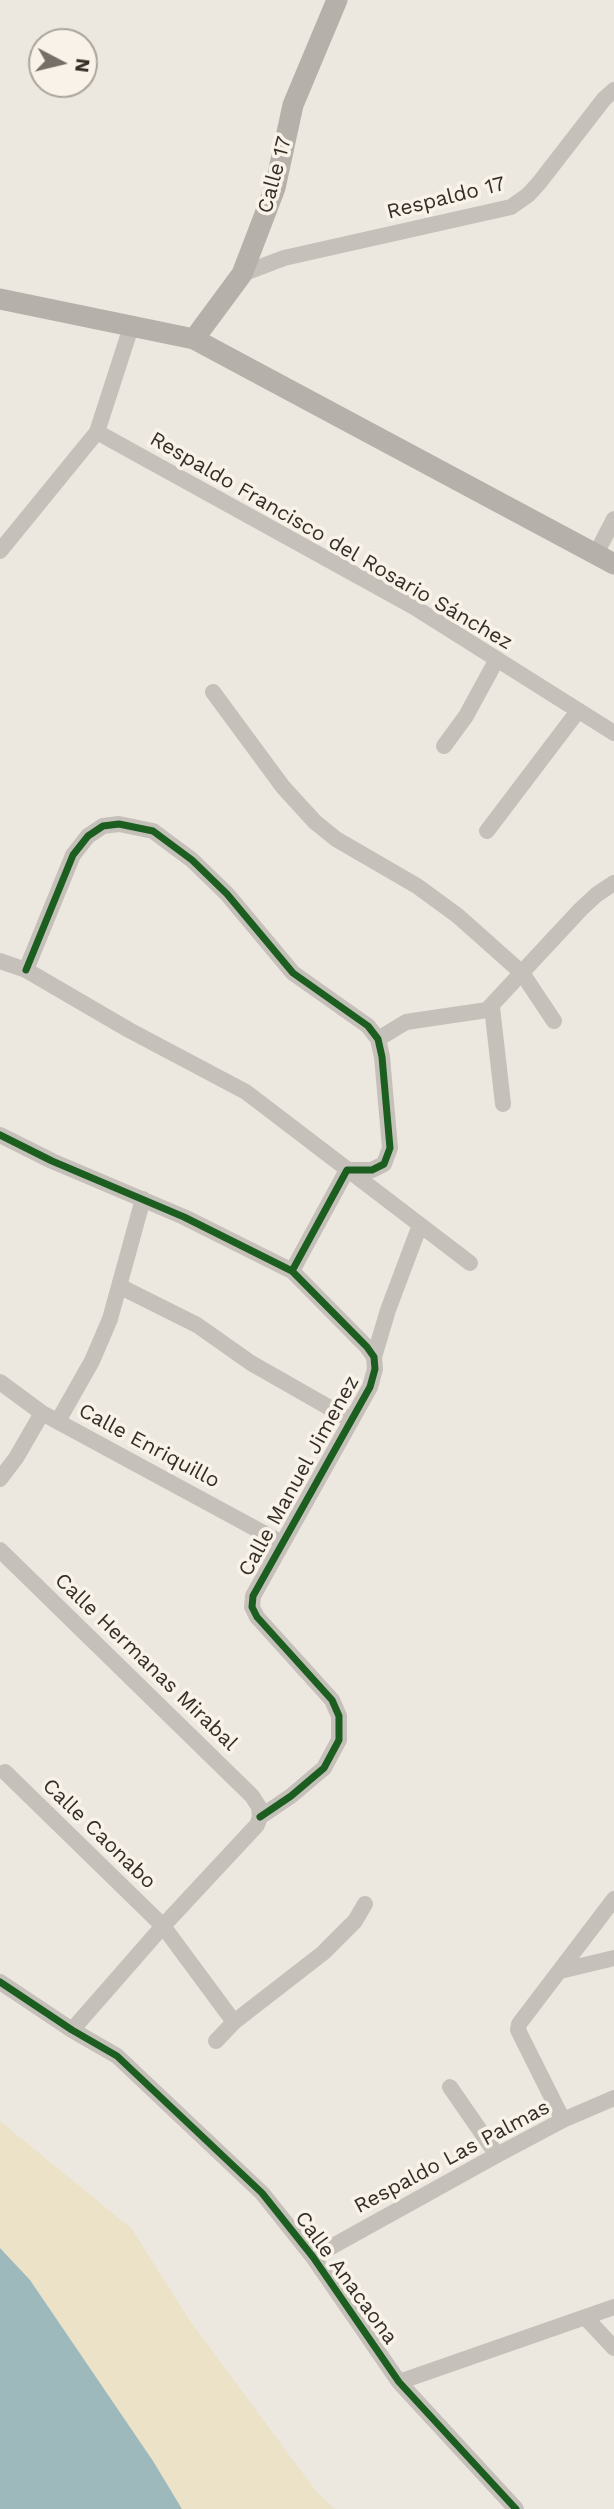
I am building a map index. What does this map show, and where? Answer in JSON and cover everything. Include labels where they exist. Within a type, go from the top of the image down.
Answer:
[{"type":"main road","name":"Calle 17","points":[[194,340],[242,274],[275,187],[293,105],[337,0]]},
{"type":"main road","points":[[0,299],[194,340],[605,559]]},
{"type":"street","name":"Respaldo 17","points":[[242,274],[284,258],[511,207],[539,183],[604,99],[614,90]]},
{"type":"street","points":[[0,551],[97,432],[131,327]]},
{"type":"street","name":"Respaldo Francisco del Rosario Sánchez","points":[[97,432],[414,607],[614,733]]},
{"type":"street","points":[[605,559],[614,519]]},
{"type":"street","points":[[444,746],[466,716],[497,659]]},
{"type":"street","points":[[213,692],[283,787],[315,822],[335,839],[428,894],[468,924],[522,973],[554,1021]]},
{"type":"street","points":[[487,831],[578,711]]},
{"type":"street","points":[[26,970],[74,855],[88,836],[103,826],[119,824],[153,831],[192,860],[227,894],[293,973],[368,1026],[378,1039],[390,1148],[384,1164],[372,1170],[347,1170]]},
{"type":"street","points":[[378,1039],[404,1023],[483,1012],[492,1007],[580,910],[614,883]]},
{"type":"street","points":[[0,961],[26,970],[129,1030],[246,1092],[470,1262]]},
{"type":"street","points":[[492,1007],[503,1104]]},
{"type":"street","name":"Calle Manuel Jimenez","points":[[0,1135],[52,1161],[144,1199],[292,1270],[374,1357],[375,1369],[370,1387],[253,1596],[251,1607],[332,1700],[339,1716],[339,1740],[324,1768],[291,1796],[259,1812]]},
{"type":"street","points":[[292,1270],[347,1170]]},
{"type":"street","points":[[58,1422],[92,1361],[110,1319],[144,1199]]},
{"type":"street","points":[[374,1357],[388,1310],[420,1226]]},
{"type":"street","points":[[121,1287],[197,1325],[251,1363],[351,1420]]},
{"type":"street","name":"Calle Enriquillo","points":[[0,1382],[58,1422],[282,1543]]},
{"type":"street","points":[[0,1479],[43,1413]]},
{"type":"street","name":"Calle Hermanas Mirabal","points":[[0,1550],[252,1796],[259,1812]]},
{"type":"street","name":"Calle Caonabo","points":[[5,1772],[163,1926],[234,2022]]},
{"type":"street","points":[[72,2030],[163,1926],[257,1825],[259,1812]]},
{"type":"street","points":[[563,2120],[518,2030],[519,2024],[614,1899]]},
{"type":"street","points":[[216,2041],[234,2022],[323,1953],[355,1921],[365,1903]]},
{"type":"street","points":[[560,1971],[614,1958]]},
{"type":"street","name":"Calle Anacaona","points":[[0,1982],[117,2056],[262,2193],[313,2257],[399,2382],[516,2509]]},
{"type":"street","points":[[450,2087],[497,2155]]},
{"type":"street","name":"Respaldo Las Palmas","points":[[313,2257],[563,2120],[614,2098]]},
{"type":"street","points":[[399,2382],[614,2307]]},
{"type":"street","points":[[585,2317],[614,2348]]},
{"type":"sand","points":[[0,2121],[132,2229],[190,2321],[316,2491],[335,2509],[182,2509],[153,2461],[30,2280],[0,2248]]},
{"type":"water","points":[[0,2248],[30,2280],[153,2461],[182,2509],[0,2509]]},
{"type":"cycle path","points":[[26,970],[73,855],[88,836],[103,826],[119,824],[153,831],[192,860],[227,894],[293,973],[368,1026],[378,1039],[382,1057],[390,1148],[384,1164],[372,1170],[347,1170],[292,1271]]},
{"type":"cycle path","points":[[0,1135],[52,1161],[184,1217],[292,1271],[374,1357],[375,1369],[370,1387],[253,1596],[252,1607],[257,1617],[332,1700],[339,1716],[339,1740],[324,1768],[291,1796],[260,1817]]},
{"type":"cycle path","points":[[0,1982],[117,2056],[262,2193],[313,2257],[399,2382],[516,2509]]}]
